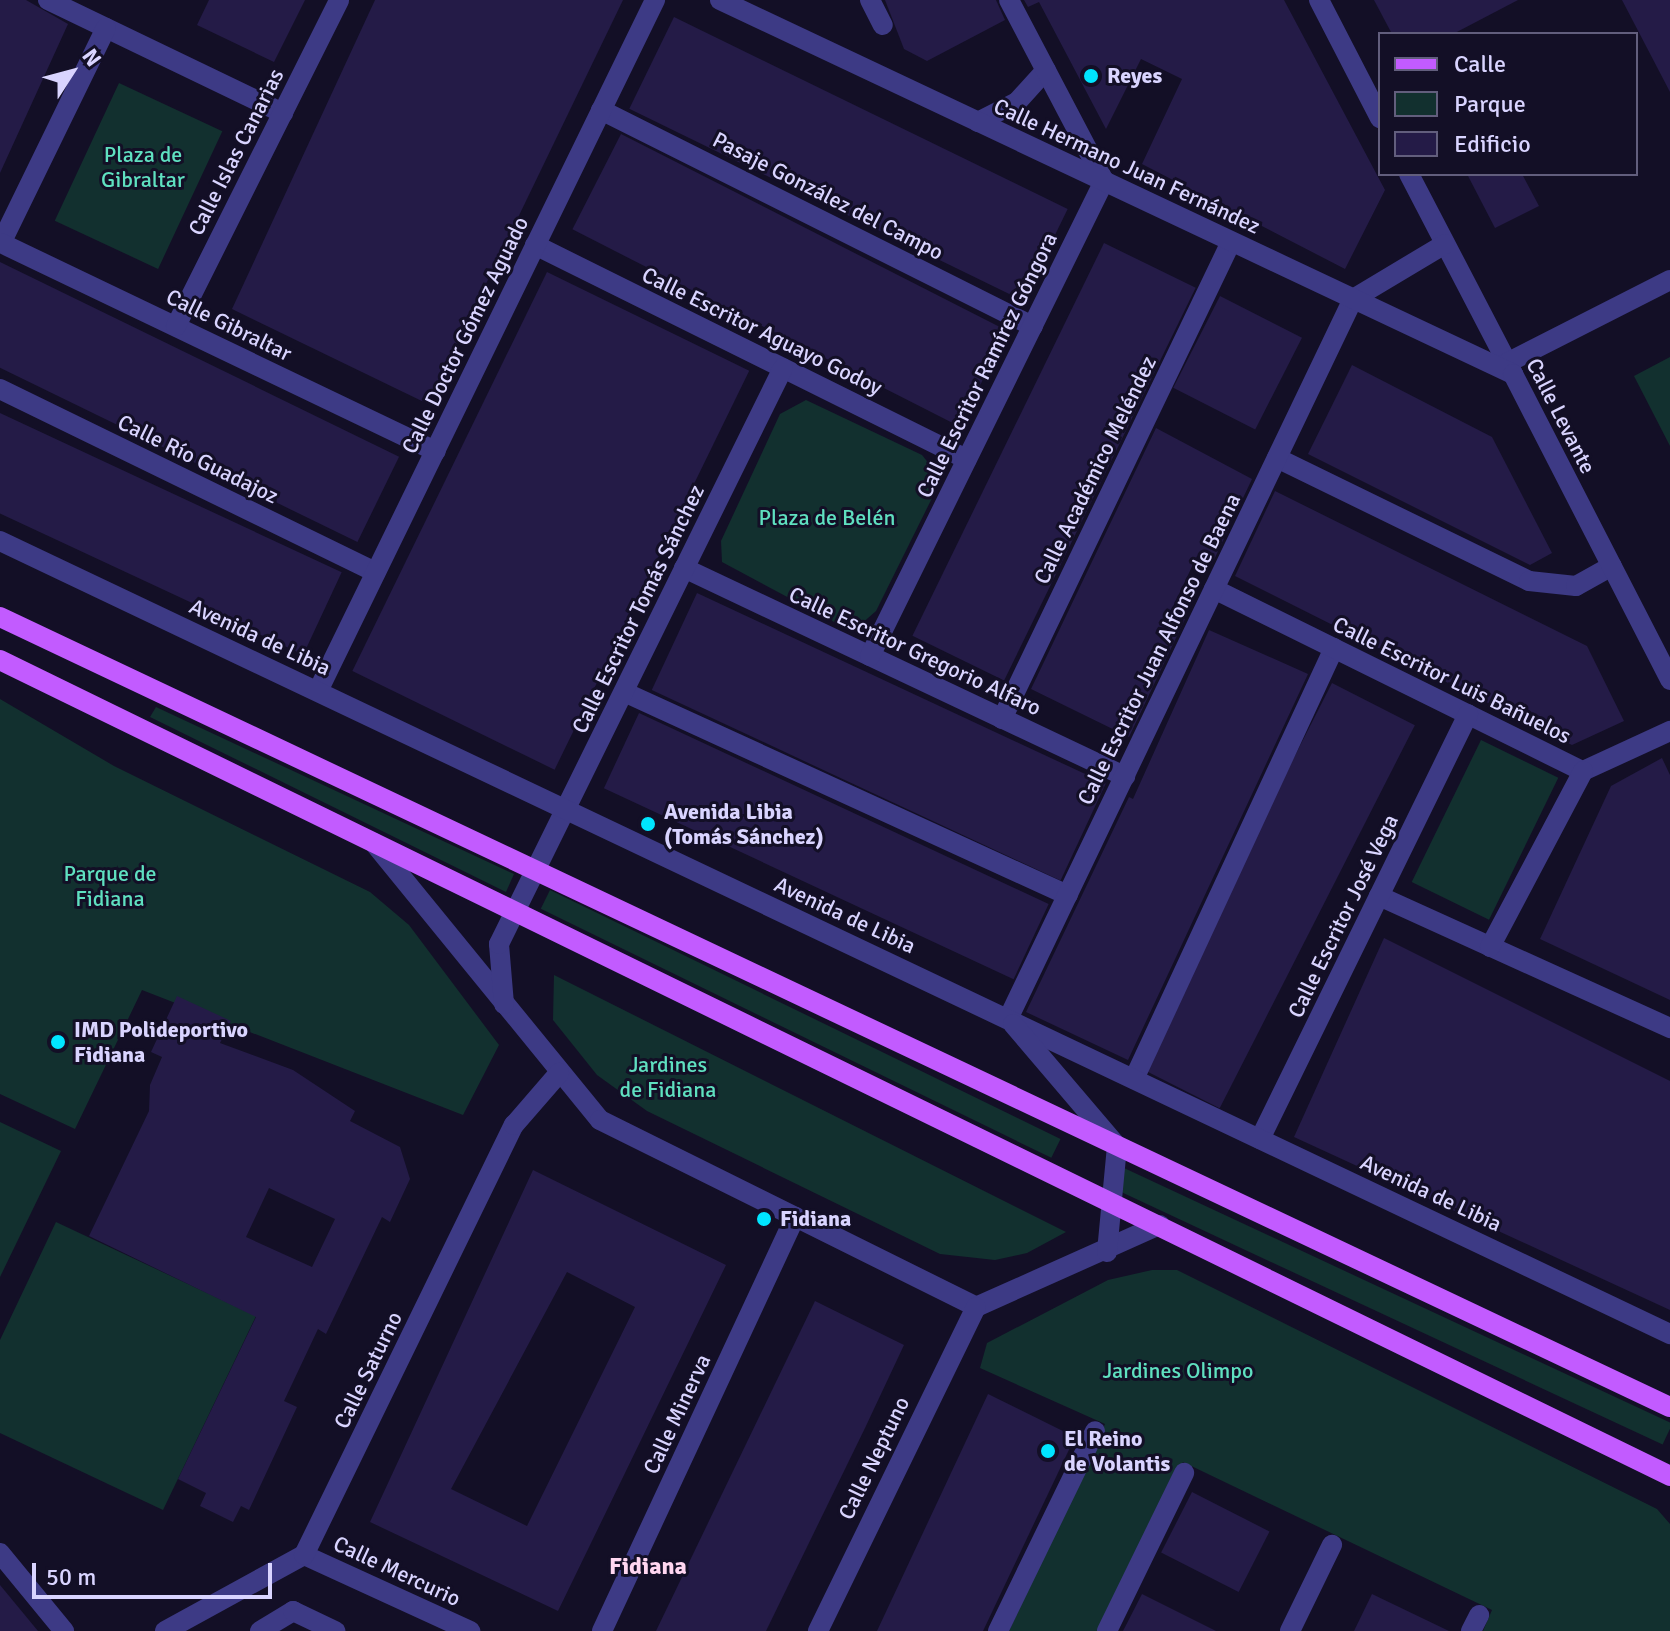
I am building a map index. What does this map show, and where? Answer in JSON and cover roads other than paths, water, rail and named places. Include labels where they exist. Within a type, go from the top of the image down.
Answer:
[{"type":"main road","points":[[0,617],[1670,1407]]},
{"type":"main road","points":[[0,660],[1670,1476]]},
{"type":"street","points":[[48,0],[283,113]]},
{"type":"street","name":"Calle Islas Canarias","points":[[176,326],[339,0]]},
{"type":"street","name":"Calle Doctor Gómez Aguado","points":[[318,691],[655,0]]},
{"type":"street","name":"Calle Hermano Juan Fernández","points":[[720,0],[1353,299],[1510,368]]},
{"type":"street","points":[[870,0],[883,25]]},
{"type":"street","points":[[1009,0],[1104,181]]},
{"type":"street","points":[[1319,0],[1378,114]]},
{"type":"street","points":[[1,244],[106,28]]},
{"type":"street","points":[[978,122],[1017,102],[1046,70]]},
{"type":"street","name":"Pasaje González del Campo","points":[[601,110],[1033,326]]},
{"type":"street","name":"Calle Levante","points":[[1410,176],[1670,680]]},
{"type":"street","name":"Calle Escritor Ramírez Góngora","points":[[870,656],[1104,181]]},
{"type":"street","name":"Calle Académico Meléndez","points":[[1002,719],[1231,242]]},
{"type":"street","name":"Calle Gibraltar","points":[[1,244],[436,451]]},
{"type":"street","points":[[1353,299],[1445,244]]},
{"type":"street","name":"Calle Escritor Aguayo Godoy","points":[[535,245],[967,459]]},
{"type":"street","points":[[1510,368],[1670,280]]},
{"type":"street","name":"Calle Escritor Juan Alfonso de Baena","points":[[1008,1019],[1353,299]]},
{"type":"street","name":"Calle Escritor Tomás Sánchez","points":[[535,871],[783,368]]},
{"type":"street","name":"Calle Río Guadajoz","points":[[0,389],[376,572]]},
{"type":"street","points":[[1277,458],[1529,581],[1576,586],[1612,566]]},
{"type":"street","name":"Avenida de Libia","points":[[0,541],[1670,1334]]},
{"type":"street","name":"Calle Escritor Gregorio Alfaro","points":[[684,568],[1125,776]]},
{"type":"street","name":"Calle Escritor Luis Bañuelos","points":[[1214,589],[1583,771],[1670,731]]},
{"type":"street","points":[[1134,1079],[1334,648]]},
{"type":"street","points":[[624,692],[1068,895]]},
{"type":"street","name":"Calle Escritor José Vega","points":[[1260,1139],[1468,714]]},
{"type":"street","points":[[1490,947],[1583,771]]},
{"type":"street","points":[[374,843],[600,1120],[976,1307],[1107,1252],[1159,1225]]},
{"type":"street","points":[[504,1004],[499,944],[535,871]]},
{"type":"street","points":[[1379,896],[1670,1028]]},
{"type":"street","points":[[1008,1019],[1117,1146],[1108,1203],[1107,1252]]},
{"type":"street","name":"Calle Saturno","points":[[304,1555],[514,1125],[559,1073]]},
{"type":"street","name":"Calle Minerva","points":[[602,1631],[795,1217]]},
{"type":"street","name":"Calle Neptuno","points":[[818,1631],[976,1307]]},
{"type":"street","points":[[998,1631],[1095,1431]]},
{"type":"street","points":[[1107,1631],[1184,1473]]},
{"type":"street","points":[[1290,1631],[1332,1545]]},
{"type":"street","points":[[0,1553],[64,1631]]},
{"type":"street","points":[[165,1631],[304,1555]]},
{"type":"street","name":"Calle Mercurio","points":[[304,1555],[470,1631]]},
{"type":"street","points":[[260,1631],[293,1611],[335,1631]]},
{"type":"place","name":"Reyes","points":[[1091,76]]},
{"type":"place","name":"Avenida Libia (Tomás Sánchez)","points":[[648,824]]},
{"type":"place","name":"IMD Polideportivo Fidiana","points":[[58,1042]]},
{"type":"place","name":"Fidiana","points":[[764,1219]]},
{"type":"place","name":"El Reino de Volantis","points":[[1048,1451]]},
{"type":"district","name":"Fidiana","points":[[648,1567]]},
{"type":"park label","name":"Plaza de Gibraltar","points":[[143,166]]},
{"type":"park label","name":"Plaza de Belén","points":[[827,518]]},
{"type":"park label","name":"Parque de Fidiana","points":[[110,886]]},
{"type":"park label","name":"Jardines de Fidiana","points":[[668,1076]]},
{"type":"park label","name":"Jardines Olimpo","points":[[1178,1371]]}]
